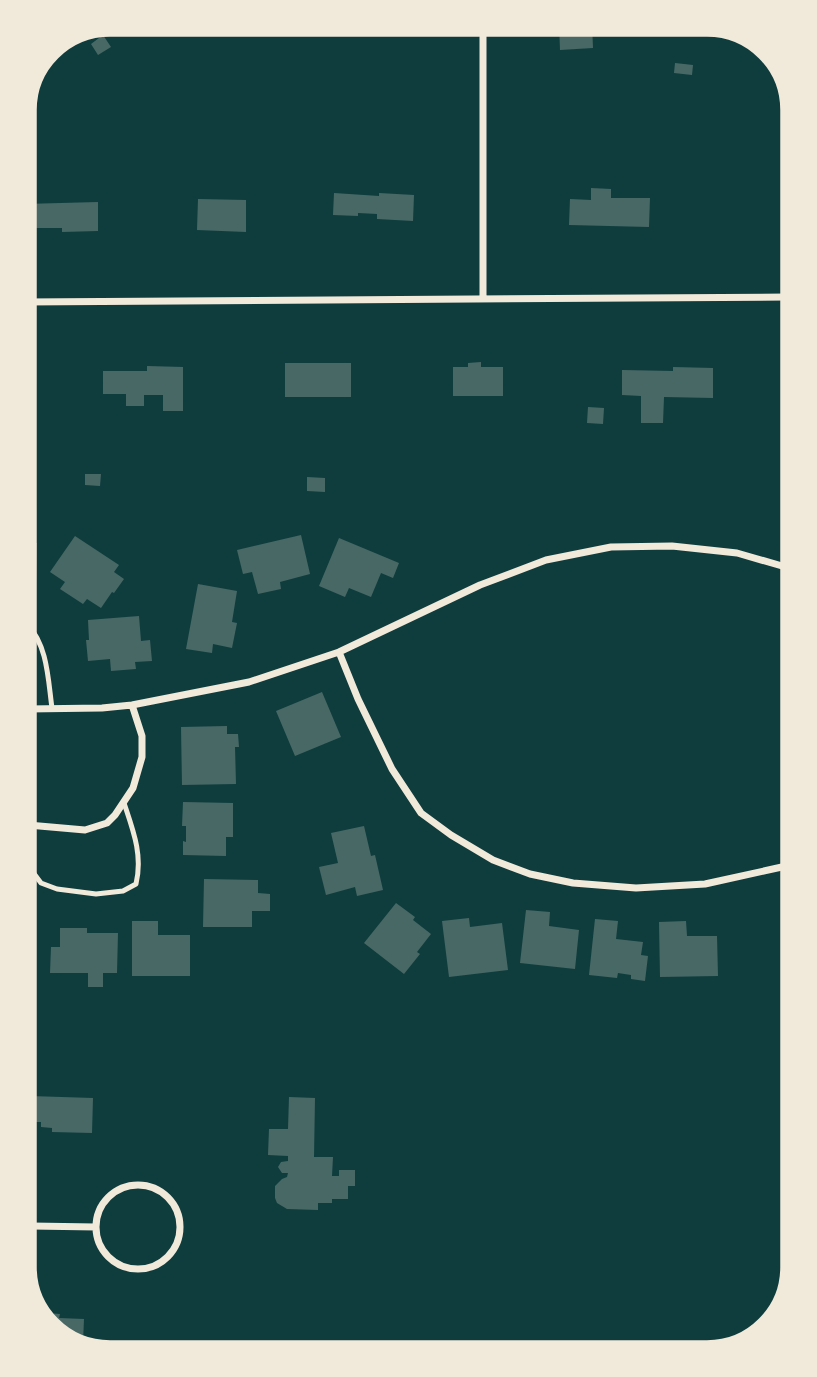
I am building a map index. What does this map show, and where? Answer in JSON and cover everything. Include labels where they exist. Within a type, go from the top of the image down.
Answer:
[{"type":"street","points":[[483,35],[484,299]]},
{"type":"street","points":[[35,302],[782,298]]},
{"type":"street","points":[[35,709],[131,705],[248,682],[339,652],[480,584],[545,560],[611,547],[672,545],[737,553],[782,566]]},
{"type":"street","points":[[339,652],[391,769],[421,813],[493,860],[530,874],[573,883],[636,887],[705,884],[782,867]]},
{"type":"street","points":[[35,826],[85,830],[107,822],[124,803],[137,778],[143,746],[131,705]]},
{"type":"street","points":[[142,1185],[152,1187],[171,1201],[180,1223],[180,1235],[176,1246],[166,1258],[154,1266],[137,1269],[120,1265],[106,1255],[98,1241],[96,1227],[100,1210],[112,1194],[131,1186],[142,1185]]},
{"type":"street","points":[[35,1226],[96,1227]]},
{"type":"lane","points":[[35,634],[44,654],[52,708]]},
{"type":"lane","points":[[35,875],[41,883],[57,889],[96,894],[123,891],[136,884],[139,856],[124,803]]},
{"type":"building","points":[[103,35],[111,47],[98,55],[91,44]]},
{"type":"building","points":[[559,35],[592,35],[593,48],[560,50]]},
{"type":"building","points":[[675,63],[693,65],[692,75],[674,73]]},
{"type":"building","points":[[591,188],[611,189],[611,198],[650,198],[649,227],[569,225],[570,199],[591,200]]},
{"type":"building","points":[[334,193],[414,195],[413,221],[377,219],[377,214],[333,215]]},
{"type":"building","points":[[198,199],[246,200],[246,232],[197,230]]},
{"type":"building","points":[[98,202],[98,231],[62,232],[62,228],[35,228],[35,204]]},
{"type":"building","points":[[481,362],[481,367],[503,367],[503,396],[453,396],[453,367],[468,367],[468,363]]},
{"type":"building","points":[[285,363],[351,363],[351,397],[285,397]]},
{"type":"building","points":[[147,366],[183,367],[183,411],[163,411],[163,395],[144,395],[144,406],[126,406],[126,394],[103,394],[103,371],[147,371]]},
{"type":"building","points":[[673,367],[713,368],[713,398],[664,397],[663,423],[641,423],[641,396],[622,395],[622,370],[673,371]]},
{"type":"building","points":[[588,407],[604,408],[603,424],[587,423]]},
{"type":"building","points":[[85,474],[101,474],[100,486],[85,485]]},
{"type":"building","points":[[307,477],[325,478],[325,492],[307,491]]},
{"type":"building","points":[[301,535],[310,574],[280,582],[281,589],[258,594],[252,572],[243,574],[237,550]]},
{"type":"building","points":[[75,536],[119,565],[114,572],[124,579],[101,608],[87,599],[83,604],[60,589],[65,582],[50,572]]},
{"type":"building","points":[[339,538],[399,563],[393,578],[381,573],[371,597],[349,588],[345,597],[319,586]]},
{"type":"building","points":[[35,543],[37,543],[36,586]]},
{"type":"building","points":[[198,584],[237,591],[232,622],[237,623],[232,648],[213,644],[212,653],[186,649]]},
{"type":"building","points":[[139,616],[141,641],[150,640],[152,661],[135,662],[136,669],[111,671],[110,659],[88,661],[88,620]]},
{"type":"building","points":[[322,692],[341,737],[295,756],[276,711]]},
{"type":"building","points":[[227,726],[227,734],[238,734],[239,747],[235,747],[236,784],[182,785],[181,727]]},
{"type":"building","points":[[183,802],[233,803],[233,837],[226,837],[226,856],[183,855],[186,826],[182,826]]},
{"type":"building","points":[[364,826],[371,856],[375,855],[383,890],[357,896],[355,887],[326,895],[319,867],[338,863],[331,833]]},
{"type":"building","points":[[204,879],[258,880],[258,893],[270,894],[270,911],[252,911],[252,927],[203,927]]},
{"type":"building","points":[[396,903],[415,917],[413,920],[431,934],[404,974],[364,943]]},
{"type":"building","points":[[526,910],[550,912],[549,926],[579,930],[575,969],[520,963]]},
{"type":"building","points":[[469,918],[470,927],[502,923],[508,970],[449,977],[442,921]]},
{"type":"building","points":[[595,919],[618,921],[616,939],[643,942],[641,955],[648,956],[645,981],[618,973],[617,978],[589,975]]},
{"type":"building","points":[[132,921],[158,921],[158,935],[190,935],[190,976],[132,976]]},
{"type":"building","points":[[686,921],[687,936],[717,936],[718,976],[660,977],[659,922]]},
{"type":"building","points":[[60,928],[87,928],[87,933],[118,933],[117,973],[103,973],[103,987],[88,987],[88,973],[50,973],[51,947],[60,947]]},
{"type":"building","points":[[35,1096],[93,1098],[92,1133],[52,1132],[52,1128],[41,1127],[41,1122],[35,1122]]},
{"type":"building","points":[[289,1097],[315,1098],[314,1157],[333,1157],[332,1176],[339,1176],[339,1170],[355,1170],[355,1186],[348,1186],[348,1199],[332,1199],[332,1203],[318,1203],[318,1210],[287,1209],[277,1203],[275,1186],[287,1177],[288,1173],[282,1173],[278,1167],[281,1162],[288,1161],[288,1156],[268,1155],[269,1129],[288,1129]]},
{"type":"building","points":[[51,1313],[60,1314],[59,1318],[84,1319],[83,1337],[68,1329]]}]
